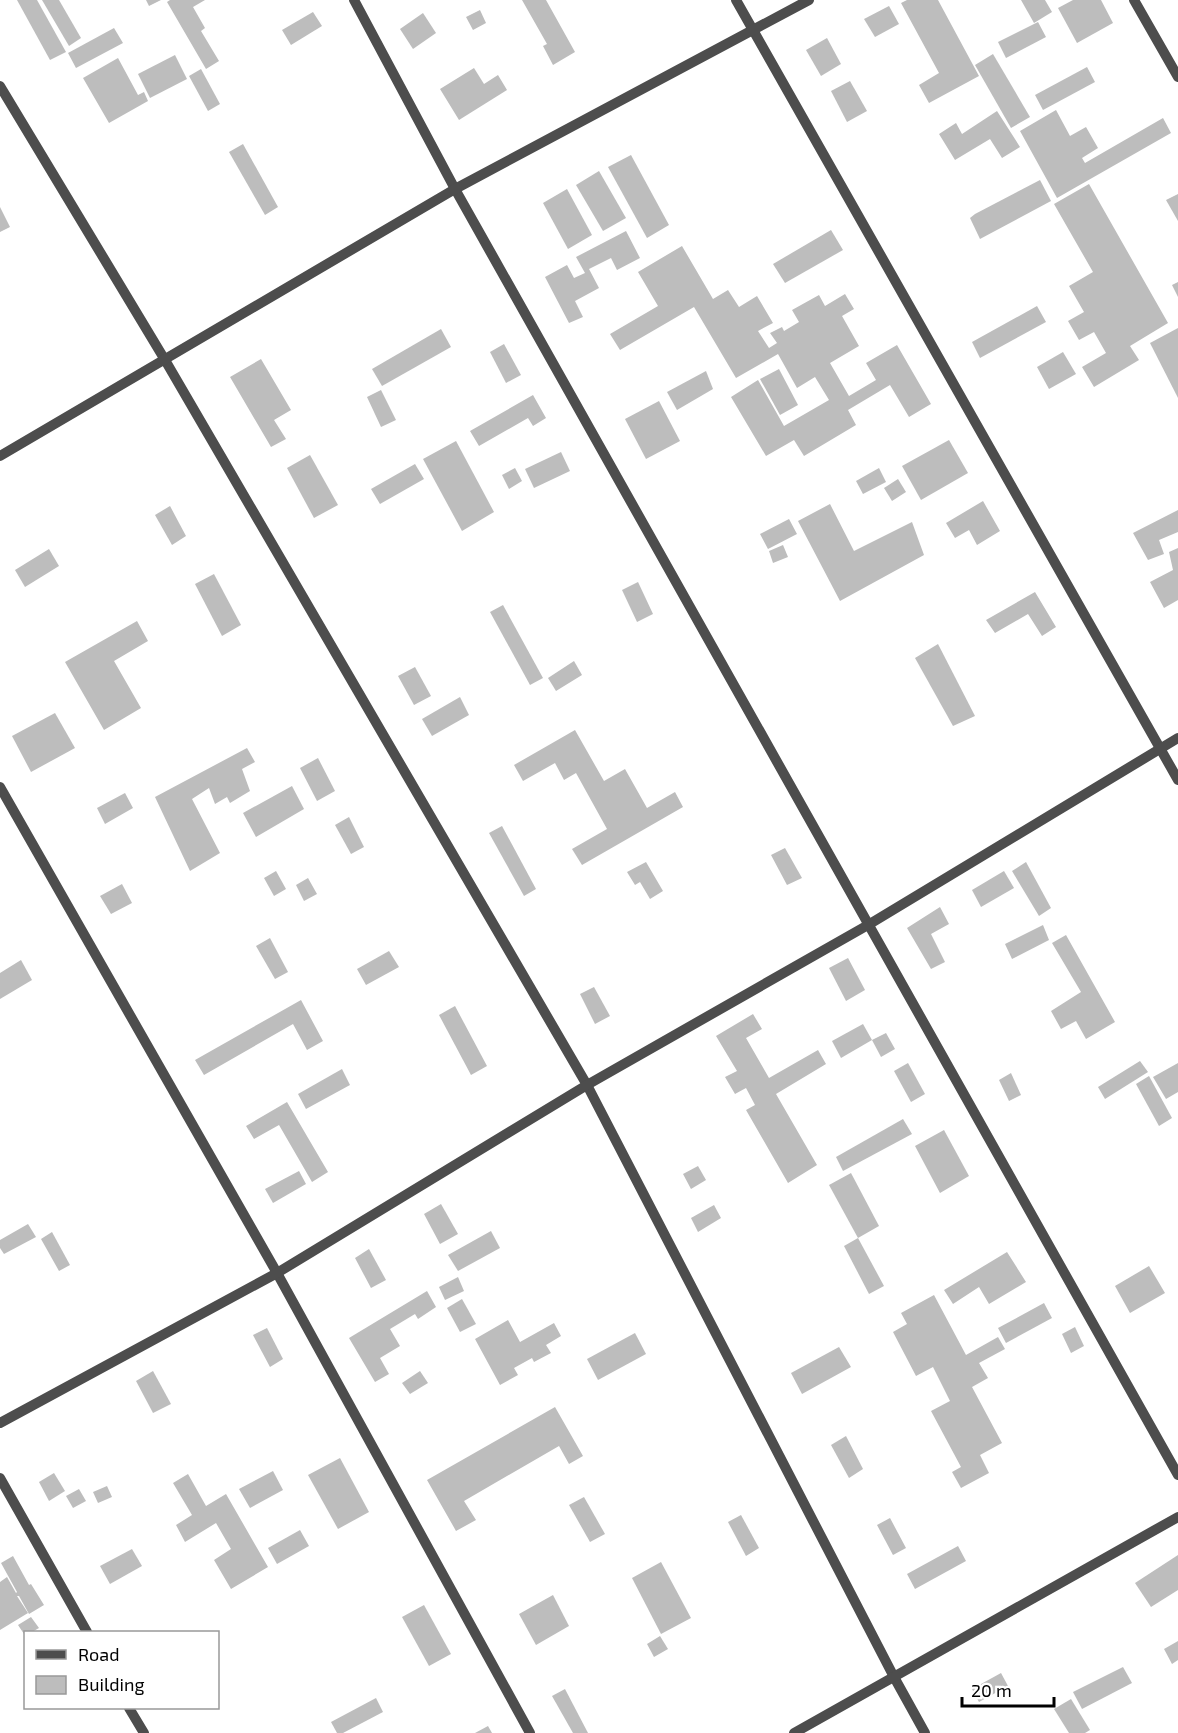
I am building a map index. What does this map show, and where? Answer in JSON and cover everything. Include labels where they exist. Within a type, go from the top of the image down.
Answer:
[{"type":"street","points":[[354,0],[454,189],[1178,1475]]},
{"type":"street","points":[[736,0],[1178,780]]},
{"type":"street","points":[[0,456],[454,189],[809,0]]},
{"type":"street","points":[[1134,0],[1178,77]]},
{"type":"street","points":[[0,86],[165,360],[587,1085],[925,1733]]},
{"type":"street","points":[[0,1423],[278,1273],[587,1085],[868,925],[1178,738]]},
{"type":"street","points":[[0,787],[278,1273],[530,1733]]},
{"type":"street","points":[[0,1478],[86,1631]]},
{"type":"street","points":[[794,1733],[1178,1517]]},
{"type":"street","points":[[130,1709],[144,1733]]},
{"type":"building","points":[[17,0],[37,0],[66,52],[50,60]]},
{"type":"building","points":[[42,0],[59,0],[81,38],[69,46]]},
{"type":"building","points":[[146,0],[161,0],[149,6]]},
{"type":"building","points":[[170,0],[205,0],[193,7],[205,28],[201,31],[219,61],[206,69],[167,2]]},
{"type":"building","points":[[522,0],[546,0],[575,52],[553,65],[543,46],[547,44]]},
{"type":"building","points":[[907,0],[938,0],[979,76],[929,103],[919,85],[939,73],[901,3]]},
{"type":"building","points":[[1021,0],[1045,0],[1052,12],[1034,23]]},
{"type":"building","points":[[1073,0],[1101,0],[1113,23],[1077,43],[1058,8]]},
{"type":"building","points":[[889,6],[899,24],[875,37],[864,19]]},
{"type":"building","points":[[480,10],[486,23],[473,30],[466,17]]},
{"type":"building","points":[[313,12],[322,26],[291,45],[282,30]]},
{"type":"building","points":[[423,13],[436,33],[413,49],[400,29]]},
{"type":"building","points":[[1038,22],[1046,37],[1006,58],[998,42]]},
{"type":"building","points":[[114,28],[123,43],[76,68],[68,53]]},
{"type":"building","points":[[827,38],[841,64],[821,76],[806,50]]},
{"type":"building","points":[[993,54],[1030,117],[1011,128],[975,65]]},
{"type":"building","points":[[175,55],[187,79],[150,98],[138,74]]},
{"type":"building","points":[[118,58],[138,95],[144,92],[148,101],[109,123],[83,78]]},
{"type":"building","points":[[1087,67],[1095,82],[1043,110],[1035,95]]},
{"type":"building","points":[[474,68],[484,84],[498,75],[507,90],[459,120],[440,89]]},
{"type":"building","points":[[201,69],[220,104],[208,111],[189,76]]},
{"type":"building","points":[[850,81],[867,111],[847,122],[831,91]]},
{"type":"building","points":[[1056,110],[1070,136],[1086,127],[1098,148],[1082,158],[1085,163],[1163,118],[1171,133],[1057,198],[1020,131]]},
{"type":"building","points":[[997,111],[1020,147],[1002,158],[990,139],[955,160],[939,134],[956,123],[962,134]]},
{"type":"building","points":[[243,144],[278,207],[265,215],[229,152]]},
{"type":"building","points":[[631,155],[669,225],[647,238],[608,167]]},
{"type":"building","points":[[599,171],[626,218],[603,231],[576,185]]},
{"type":"building","points":[[1040,180],[1051,201],[980,239],[970,218]]},
{"type":"building","points":[[1089,184],[1168,323],[1130,346],[1139,360],[1094,387],[1082,367],[1106,353],[1094,332],[1079,340],[1068,321],[1084,312],[1069,286],[1093,272],[1054,204]]},
{"type":"building","points":[[567,189],[592,235],[568,249],[543,203]]},
{"type":"building","points":[[1178,194],[1178,221],[1166,200]]},
{"type":"building","points":[[0,207],[10,227],[0,232]]},
{"type":"building","points":[[831,230],[843,250],[785,283],[773,264]]},
{"type":"building","points":[[626,231],[640,258],[617,270],[611,258],[589,269],[599,288],[575,301],[583,317],[569,323],[545,277],[567,265],[574,278],[585,273],[576,257]]},
{"type":"building","points":[[682,246],[713,299],[728,290],[739,307],[757,296],[773,323],[758,331],[769,348],[777,343],[770,333],[782,327],[784,331],[799,322],[792,310],[819,295],[825,306],[845,294],[854,309],[842,316],[859,346],[830,363],[849,396],[876,380],[866,363],[897,345],[931,404],[909,417],[890,385],[848,410],[856,425],[804,456],[794,440],[766,456],[731,397],[758,380],[784,426],[829,400],[815,377],[797,388],[778,354],[736,378],[694,307],[620,350],[610,334],[658,306],[638,272]]},
{"type":"building","points":[[1178,282],[1178,297],[1172,285]]},
{"type":"building","points":[[1037,306],[1046,322],[980,358],[972,342]]},
{"type":"building","points":[[1178,328],[1178,398],[1150,343]]},
{"type":"building","points":[[441,329],[451,347],[382,386],[372,369]]},
{"type":"building","points":[[504,344],[521,375],[506,383],[490,352]]},
{"type":"building","points":[[1063,352],[1076,374],[1049,389],[1037,367]]},
{"type":"building","points":[[261,359],[291,410],[274,420],[286,439],[271,447],[230,377]]},
{"type":"building","points":[[779,369],[798,405],[780,415],[760,379]]},
{"type":"building","points":[[706,371],[713,389],[677,410],[667,392]]},
{"type":"building","points":[[381,390],[396,420],[381,427],[367,397]]},
{"type":"building","points":[[533,395],[546,418],[533,426],[528,418],[479,446],[470,431]]},
{"type":"building","points":[[659,401],[680,441],[646,459],[625,419]]},
{"type":"building","points":[[949,440],[968,473],[921,500],[902,466]]},
{"type":"building","points":[[456,441],[494,512],[462,531],[423,459]]},
{"type":"building","points":[[561,452],[570,471],[534,488],[525,469]]},
{"type":"building","points":[[310,455],[338,505],[314,518],[287,468]]},
{"type":"building","points":[[415,464],[424,479],[380,504],[371,489]]},
{"type":"building","points":[[515,468],[522,481],[509,489],[502,475]]},
{"type":"building","points":[[879,468],[886,482],[863,494],[856,481]]},
{"type":"building","points":[[898,479],[906,492],[892,501],[884,488]]},
{"type":"building","points":[[983,501],[1000,531],[977,545],[969,530],[955,538],[946,523]]},
{"type":"building","points":[[830,504],[854,551],[912,522],[924,555],[840,601],[798,521]]},
{"type":"building","points":[[170,506],[186,536],[172,545],[155,515]]},
{"type":"building","points":[[1178,510],[1178,532],[1159,540],[1164,554],[1148,560],[1133,533]]},
{"type":"building","points":[[789,519],[797,534],[768,549],[760,534]]},
{"type":"building","points":[[783,545],[788,557],[773,563],[769,551]]},
{"type":"building","points":[[1178,548],[1178,600],[1164,608],[1150,582],[1173,570],[1169,552]]},
{"type":"building","points":[[49,549],[59,566],[25,587],[15,570]]},
{"type":"building","points":[[214,574],[241,625],[222,636],[195,584]]},
{"type":"building","points":[[638,582],[653,614],[637,622],[622,590]]},
{"type":"building","points":[[1035,592],[1056,627],[1042,636],[1028,614],[995,633],[986,620]]},
{"type":"building","points":[[503,605],[543,678],[530,685],[490,612]]},
{"type":"building","points":[[137,621],[148,641],[114,661],[141,708],[104,730],[65,662]]},
{"type":"building","points":[[938,644],[975,716],[953,726],[915,658]]},
{"type":"building","points":[[574,661],[582,675],[556,691],[548,678]]},
{"type":"building","points":[[415,667],[431,696],[414,705],[398,676]]},
{"type":"building","points":[[460,697],[469,715],[432,736],[422,719]]},
{"type":"building","points":[[55,713],[75,748],[31,772],[12,736]]},
{"type":"building","points":[[575,730],[604,781],[625,769],[647,808],[675,792],[683,807],[582,865],[572,849],[607,829],[576,773],[564,780],[555,763],[523,781],[514,765]]},
{"type":"building","points":[[247,748],[255,762],[242,769],[250,791],[230,803],[227,797],[215,804],[209,788],[192,799],[220,853],[190,871],[155,797]]},
{"type":"building","points":[[318,758],[335,791],[317,801],[300,768]]},
{"type":"building","points":[[292,786],[304,809],[256,837],[243,813]]},
{"type":"building","points":[[125,793],[133,808],[105,824],[97,808]]},
{"type":"building","points":[[349,817],[364,847],[351,854],[335,825]]},
{"type":"building","points":[[502,826],[536,889],[524,896],[489,833]]},
{"type":"building","points":[[785,848],[802,878],[787,885],[771,855]]},
{"type":"building","points":[[646,862],[663,891],[650,899],[640,882],[635,885],[627,872]]},
{"type":"building","points":[[1026,862],[1051,908],[1039,916],[1012,871]]},
{"type":"building","points":[[276,871],[286,889],[274,896],[264,878]]},
{"type":"building","points":[[1004,871],[1014,888],[981,907],[972,890]]},
{"type":"building","points":[[308,878],[317,894],[304,901],[296,885]]},
{"type":"building","points":[[122,884],[132,903],[111,914],[100,896]]},
{"type":"building","points":[[940,907],[949,924],[931,934],[945,962],[931,969],[907,928]]},
{"type":"building","points":[[1043,925],[1049,940],[1012,959],[1005,944]]},
{"type":"building","points":[[1066,935],[1115,1022],[1086,1039],[1076,1021],[1061,1029],[1051,1011],[1081,992],[1052,943]]},
{"type":"building","points":[[270,938],[288,972],[275,979],[256,946]]},
{"type":"building","points":[[389,951],[399,967],[366,985],[357,969]]},
{"type":"building","points":[[848,958],[865,990],[846,1001],[829,968]]},
{"type":"building","points":[[21,960],[32,980],[0,999],[0,973]]},
{"type":"building","points":[[594,987],[610,1016],[595,1024],[580,994]]},
{"type":"building","points":[[301,1000],[323,1041],[307,1050],[293,1024],[204,1075],[195,1060]]},
{"type":"building","points":[[455,1006],[487,1066],[471,1075],[439,1015]]},
{"type":"building","points":[[753,1014],[762,1029],[746,1038],[769,1078],[818,1050],[826,1064],[776,1094],[817,1165],[788,1183],[746,1110],[755,1105],[746,1088],[735,1094],[725,1077],[737,1071],[716,1036]]},
{"type":"building","points":[[863,1024],[872,1040],[841,1058],[832,1041]]},
{"type":"building","points":[[886,1033],[895,1049],[881,1057],[872,1040]]},
{"type":"building","points":[[1140,1061],[1148,1072],[1105,1099],[1098,1087]]},
{"type":"building","points":[[908,1063],[925,1094],[911,1102],[894,1071]]},
{"type":"building","points":[[1178,1063],[1178,1092],[1166,1099],[1153,1077]]},
{"type":"building","points":[[342,1069],[350,1085],[306,1109],[298,1094]]},
{"type":"building","points":[[1011,1073],[1021,1095],[1009,1101],[999,1080]]},
{"type":"building","points":[[1149,1076],[1172,1118],[1159,1126],[1136,1084]]},
{"type":"building","points":[[287,1102],[328,1172],[312,1182],[279,1125],[254,1139],[246,1126]]},
{"type":"building","points":[[903,1119],[912,1134],[843,1171],[836,1157]]},
{"type":"building","points":[[944,1130],[969,1176],[940,1193],[915,1146]]},
{"type":"building","points":[[698,1166],[706,1180],[691,1189],[683,1174]]},
{"type":"building","points":[[299,1171],[306,1184],[273,1203],[265,1189]]},
{"type":"building","points":[[851,1173],[879,1226],[858,1238],[829,1185]]},
{"type":"building","points":[[441,1204],[458,1234],[440,1244],[424,1214]]},
{"type":"building","points":[[714,1205],[721,1218],[698,1232],[691,1218]]},
{"type":"building","points":[[28,1224],[36,1237],[4,1254],[0,1248],[0,1240]]},
{"type":"building","points":[[491,1231],[500,1248],[458,1271],[448,1255]]},
{"type":"building","points":[[52,1232],[70,1265],[59,1271],[41,1239]]},
{"type":"building","points":[[858,1238],[884,1286],[869,1294],[844,1246]]},
{"type":"building","points":[[369,1249],[386,1280],[371,1288],[355,1258]]},
{"type":"building","points":[[1007,1252],[1026,1282],[989,1304],[979,1287],[953,1304],[944,1290]]},
{"type":"building","points":[[1149,1266],[1165,1293],[1130,1313],[1115,1286]]},
{"type":"building","points":[[458,1277],[464,1291],[445,1300],[439,1287]]},
{"type":"building","points":[[427,1291],[436,1307],[418,1319],[415,1314],[390,1329],[400,1346],[380,1358],[389,1374],[375,1382],[349,1338]]},
{"type":"building","points":[[934,1295],[966,1355],[998,1337],[1005,1349],[979,1363],[988,1378],[972,1387],[1002,1443],[980,1455],[989,1473],[961,1488],[952,1472],[961,1467],[931,1411],[950,1401],[933,1367],[916,1376],[893,1332],[907,1324],[901,1313]]},
{"type":"building","points":[[462,1299],[476,1324],[460,1332],[447,1308]]},
{"type":"building","points":[[1044,1303],[1052,1318],[1006,1343],[998,1328]]},
{"type":"building","points":[[508,1320],[520,1342],[554,1323],[561,1336],[546,1345],[551,1353],[534,1362],[532,1358],[514,1368],[518,1375],[500,1385],[475,1339]]},
{"type":"building","points":[[1075,1327],[1084,1346],[1071,1353],[1062,1334]]},
{"type":"building","points":[[267,1328],[283,1359],[270,1367],[253,1335]]},
{"type":"building","points":[[635,1333],[646,1354],[598,1380],[587,1359]]},
{"type":"building","points":[[839,1347],[851,1367],[802,1394],[791,1373]]},
{"type":"building","points":[[153,1371],[171,1404],[153,1413],[136,1381]]},
{"type":"building","points":[[420,1371],[428,1383],[410,1394],[402,1383]]},
{"type":"building","points":[[555,1407],[583,1456],[569,1464],[559,1446],[464,1501],[476,1520],[456,1531],[427,1480]]},
{"type":"building","points":[[846,1436],[863,1469],[849,1478],[831,1445]]},
{"type":"building","points":[[340,1458],[369,1512],[338,1529],[308,1475]]},
{"type":"building","points":[[273,1471],[283,1490],[250,1508],[239,1489]]},
{"type":"building","points":[[54,1473],[65,1491],[49,1501],[39,1482]]},
{"type":"building","points":[[188,1474],[206,1506],[226,1494],[268,1567],[231,1589],[214,1560],[231,1549],[216,1523],[185,1542],[176,1525],[192,1515],[173,1483]]},
{"type":"building","points":[[107,1486],[112,1497],[98,1503],[93,1492]]},
{"type":"building","points":[[79,1489],[86,1501],[73,1508],[66,1496]]},
{"type":"building","points":[[584,1497],[605,1534],[590,1542],[569,1505]]},
{"type":"building","points":[[741,1515],[759,1548],[746,1556],[728,1522]]},
{"type":"building","points":[[890,1518],[906,1548],[893,1555],[877,1525]]},
{"type":"building","points":[[300,1530],[309,1546],[277,1564],[268,1548]]},
{"type":"building","points":[[958,1546],[966,1561],[915,1589],[907,1574]]},
{"type":"building","points":[[132,1549],[142,1566],[110,1584],[100,1566]]},
{"type":"building","points":[[1178,1555],[1178,1590],[1151,1607],[1135,1583]]},
{"type":"building","points":[[13,1556],[29,1585],[31,1584],[44,1605],[29,1614],[17,1596],[28,1613],[0,1630],[0,1582],[7,1577],[17,1592],[1,1563]]},
{"type":"building","points":[[661,1562],[691,1618],[661,1634],[632,1578]]},
{"type":"building","points":[[553,1595],[569,1626],[536,1645],[519,1614]]},
{"type":"building","points":[[424,1605],[451,1654],[429,1666],[402,1617]]},
{"type":"building","points":[[31,1617],[39,1628],[34,1631],[24,1631],[24,1634],[18,1625]]},
{"type":"building","points":[[660,1636],[668,1649],[654,1657],[647,1644]]},
{"type":"building","points":[[1178,1641],[1178,1660],[1172,1664],[1164,1649]]},
{"type":"building","points":[[1123,1667],[1132,1683],[1082,1709],[1073,1692]]},
{"type":"building","points":[[1001,1673],[1008,1686],[979,1702],[972,1689]]},
{"type":"building","points":[[565,1689],[588,1733],[573,1733],[552,1696]]},
{"type":"building","points":[[376,1698],[383,1712],[343,1733],[337,1733],[331,1722]]},
{"type":"building","points":[[1071,1699],[1090,1730],[1085,1733],[1069,1733],[1054,1709]]},
{"type":"building","points":[[488,1726],[492,1733],[475,1733]]}]
